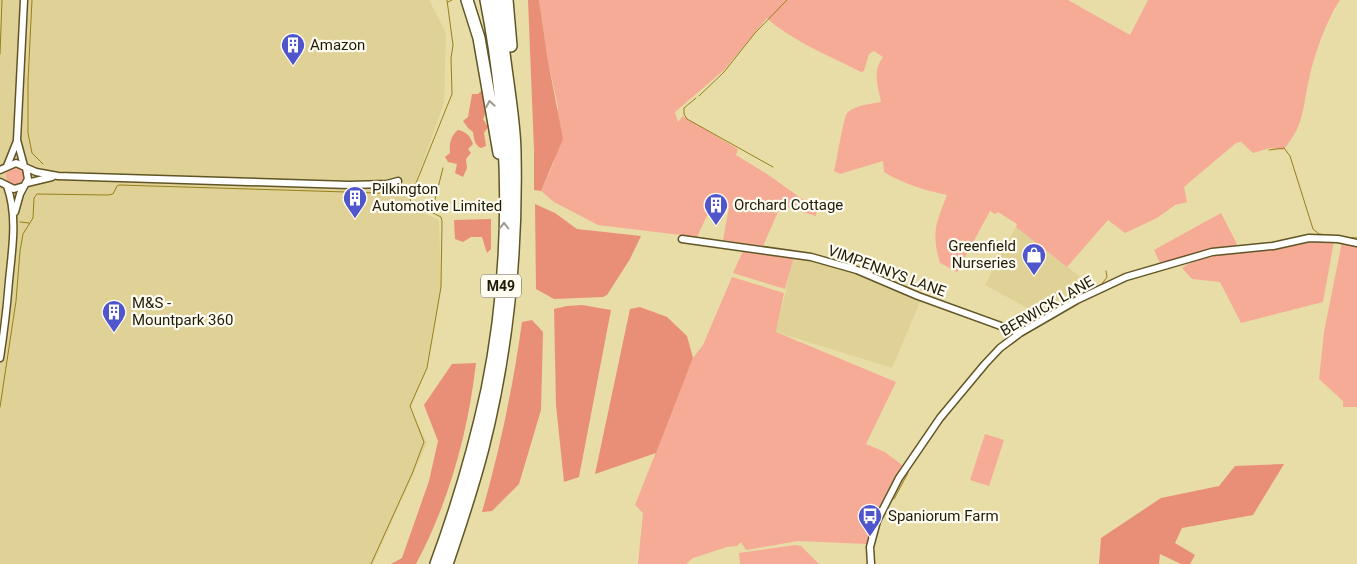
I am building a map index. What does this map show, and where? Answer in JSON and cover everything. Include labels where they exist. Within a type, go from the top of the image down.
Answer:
[{"type":"highway","name":"M49","points":[[468,0],[479,38],[504,186]]},
{"type":"highway","name":"M49","points":[[436,564],[457,505],[474,445],[487,389],[499,313],[504,248],[504,137],[493,35],[486,0]]},
{"type":"highway","name":"M49","points":[[496,0],[502,33],[515,154]]},
{"type":"highway","name":"M49","points":[[446,564],[466,507],[483,448],[496,388],[508,312],[513,256],[517,125],[507,0]]},
{"type":"street","points":[[13,218],[29,176],[17,140],[24,0]]},
{"type":"street","points":[[0,358],[12,249],[13,218],[11,198],[2,176],[17,140]]},
{"type":"street","points":[[5,167],[16,163],[36,172],[58,176],[349,185],[387,184],[398,181]]},
{"type":"street","points":[[4,184],[14,189],[58,176]]},
{"type":"street","name":"BERWICK LANE","points":[[870,564],[870,547],[877,521],[899,478],[940,418],[979,370],[1000,348],[1020,333],[1077,300],[1126,277],[1212,252],[1273,246],[1309,238],[1338,239],[1357,243]]},
{"type":"street","name":"VIMPENNYS LANE","points":[[682,239],[812,257],[857,270],[918,296],[1020,333]]},
{"type":"shaded area","points":[[0,0],[429,0],[446,33],[444,103],[407,206],[439,220],[441,287],[427,368],[410,409],[427,443],[373,564],[0,564]]},
{"type":"shaded area","points":[[528,0],[539,0],[548,61],[563,139],[541,191],[534,190]]},
{"type":"shaded area","points":[[539,0],[1068,0],[1130,35],[1148,0],[1340,0],[1326,26],[1318,47],[1300,123],[1283,150],[1270,148],[1253,153],[1241,142],[1236,143],[1184,187],[1187,202],[1175,205],[1157,218],[1125,233],[1108,220],[1067,267],[1016,227],[1017,224],[998,212],[995,214],[990,211],[957,272],[940,263],[937,252],[936,228],[947,195],[899,180],[884,172],[883,161],[840,174],[834,171],[847,113],[850,110],[868,104],[881,102],[877,84],[877,73],[883,57],[874,51],[869,54],[864,71],[861,72],[799,41],[767,18],[724,70],[675,112],[678,122],[683,116],[738,149],[736,155],[802,199],[816,205],[816,216],[781,205],[763,246],[723,240],[729,207],[714,201],[697,237],[598,225],[554,202],[541,191],[554,162],[558,107],[548,61]]},
{"type":"shaded area","points":[[481,91],[486,105],[483,119],[488,127],[484,133],[486,146],[481,148],[474,139],[473,132],[463,121],[468,117],[472,94],[478,94]]},
{"type":"shaded area","points":[[458,130],[468,135],[473,144],[468,149],[471,153],[466,159],[467,168],[463,177],[455,173],[457,164],[448,162],[445,157],[450,153],[451,140]]},
{"type":"shaded area","points":[[15,167],[21,170],[24,176],[21,182],[15,185],[9,182],[6,176],[9,170]]},
{"type":"shaded area","points":[[535,204],[555,213],[577,229],[641,236],[630,259],[607,295],[603,297],[554,299],[536,289]]},
{"type":"shaded area","points":[[1221,213],[1237,244],[1236,246],[1208,250],[1161,265],[1154,250]]},
{"type":"shaded area","points":[[491,219],[491,249],[487,253],[482,237],[471,237],[463,242],[455,239],[454,220]]},
{"type":"shaded area","name":"Greenfield Nurseries","points":[[1016,227],[1091,287],[1067,296],[1037,313],[985,285]]},
{"type":"shaded area","points":[[1309,241],[1334,241],[1323,302],[1241,323],[1220,282],[1192,279],[1182,268],[1208,257]]},
{"type":"shaded area","points":[[1342,242],[1357,246],[1357,407],[1343,407],[1343,401],[1319,379],[1324,332]]},
{"type":"shaded area","points":[[743,251],[794,257],[785,289],[733,273]]},
{"type":"shaded area","points":[[794,256],[816,260],[853,273],[920,302],[892,368],[776,332]]},
{"type":"shaded area","points":[[732,277],[784,293],[776,332],[896,382],[866,444],[885,452],[902,465],[877,513],[868,544],[798,541],[746,550],[741,542],[737,546],[727,547],[693,558],[686,564],[638,564],[643,513],[635,505],[693,358],[703,345]]},
{"type":"shaded area","points":[[582,305],[611,310],[579,477],[564,482],[556,405],[554,309]]},
{"type":"shaded area","points":[[640,307],[667,317],[687,336],[693,358],[656,453],[595,474],[630,309]]},
{"type":"shaded area","points":[[532,320],[543,332],[541,410],[519,484],[492,511],[482,512],[505,418],[522,322]]},
{"type":"shaded area","points":[[476,363],[462,441],[447,492],[428,540],[416,564],[391,564],[402,558],[429,481],[438,441],[424,405],[452,364]]},
{"type":"shaded area","points":[[985,434],[1004,440],[989,486],[970,480]]},
{"type":"shaded area","points":[[1284,464],[1253,515],[1182,528],[1175,543],[1195,555],[1190,564],[1181,564],[1160,554],[1159,564],[1099,564],[1101,538],[1161,498],[1219,486],[1235,466]]},
{"type":"shaded area","points":[[795,545],[801,546],[819,564],[740,564],[739,553]]},
{"type":"waterway","points":[[0,54],[2,0]]},
{"type":"waterway","points":[[32,0],[28,81],[28,133],[32,153],[43,164]]},
{"type":"waterway","points":[[371,564],[412,474],[424,442],[410,406],[427,368],[441,287],[442,221],[441,217],[411,204],[410,198],[452,94],[451,58],[453,45],[447,0]]},
{"type":"waterway","points":[[448,2],[452,0]]},
{"type":"waterway","points":[[699,96],[724,72],[755,33],[787,0]]},
{"type":"waterway","points":[[696,98],[684,108],[684,114],[687,119],[773,167]]},
{"type":"waterway","points":[[1269,150],[1284,148],[1290,156],[1313,229],[1319,234],[1336,236]]},
{"type":"waterway","points":[[432,211],[443,168]]},
{"type":"waterway","points":[[0,407],[16,301],[20,251],[23,234],[33,218],[34,198],[37,194],[108,195],[113,194],[119,185],[411,194]]},
{"type":"waterway","points":[[20,222],[29,223]]},
{"type":"waterway","points":[[1342,237],[1357,238]]},
{"type":"waterway","points":[[1101,285],[1107,277],[1106,271]]},
{"type":"waterway","points":[[916,292],[925,295]]},
{"type":"waterway","points":[[961,308],[994,320],[1019,325],[1039,319],[1075,298]]},
{"type":"waterway","points":[[948,311],[957,313]]},
{"type":"waterway","points":[[894,499],[908,473]]},
{"type":"place","name":"Amazon","points":[[293,66]]},
{"type":"place","name":"Pilkington Automotive Limited","points":[[355,219]]},
{"type":"place","name":"Orchard Cottage","points":[[716,226]]},
{"type":"place","name":"Greenfield Nurseries","points":[[1034,276]]},
{"type":"place","name":"M&S - Mountpark 360","points":[[114,333]]},
{"type":"place","name":"Spaniorum Farm","points":[[870,537]]}]
